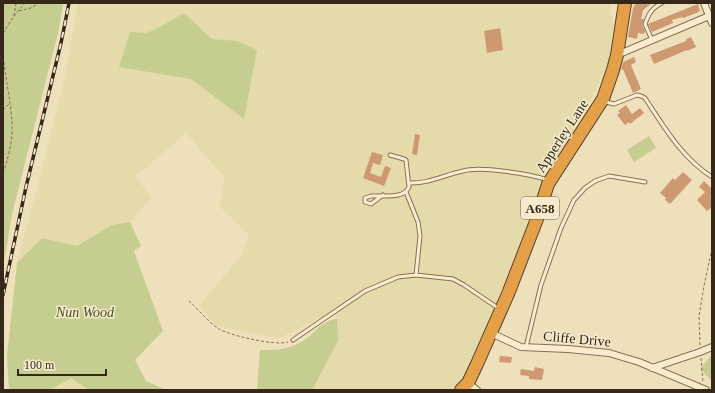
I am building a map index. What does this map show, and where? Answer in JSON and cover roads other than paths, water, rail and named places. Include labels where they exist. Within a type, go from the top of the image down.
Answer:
[{"type":"highway","name":"Apperley Lane","points":[[469,388],[537,219],[550,181],[602,100],[617,54],[624,3]]},
{"type":"street","points":[[617,54],[652,40],[711,20],[704,3]]},
{"type":"street","name":"Cliffe Drive","points":[[491,333],[521,347],[568,349],[609,353],[652,368],[705,390]]},
{"type":"street","points":[[652,368],[712,347]]},
{"type":"lane","points":[[652,40],[645,24],[648,13],[654,7],[662,3]]},
{"type":"lane","points":[[602,100],[614,104],[637,96],[645,98],[673,140],[706,174],[712,177]]},
{"type":"lane","points":[[390,155],[406,160],[409,183],[406,192],[418,222],[420,236],[416,274]]},
{"type":"lane","points":[[409,183],[427,182],[462,171],[480,169],[539,177],[550,181]]},
{"type":"lane","points":[[526,347],[541,285],[561,228],[574,200],[585,188],[609,176],[645,182]]},
{"type":"lane","points":[[383,196],[371,204],[365,202],[365,198],[367,196],[399,195],[406,192]]},
{"type":"lane","points":[[292,340],[365,291],[398,277],[416,274],[453,279],[501,310]]},
{"type":"railway","points":[[3,295],[26,187],[61,43],[69,3]]},
{"type":"park label","name":"Nun Wood","points":[[85,312]]}]
